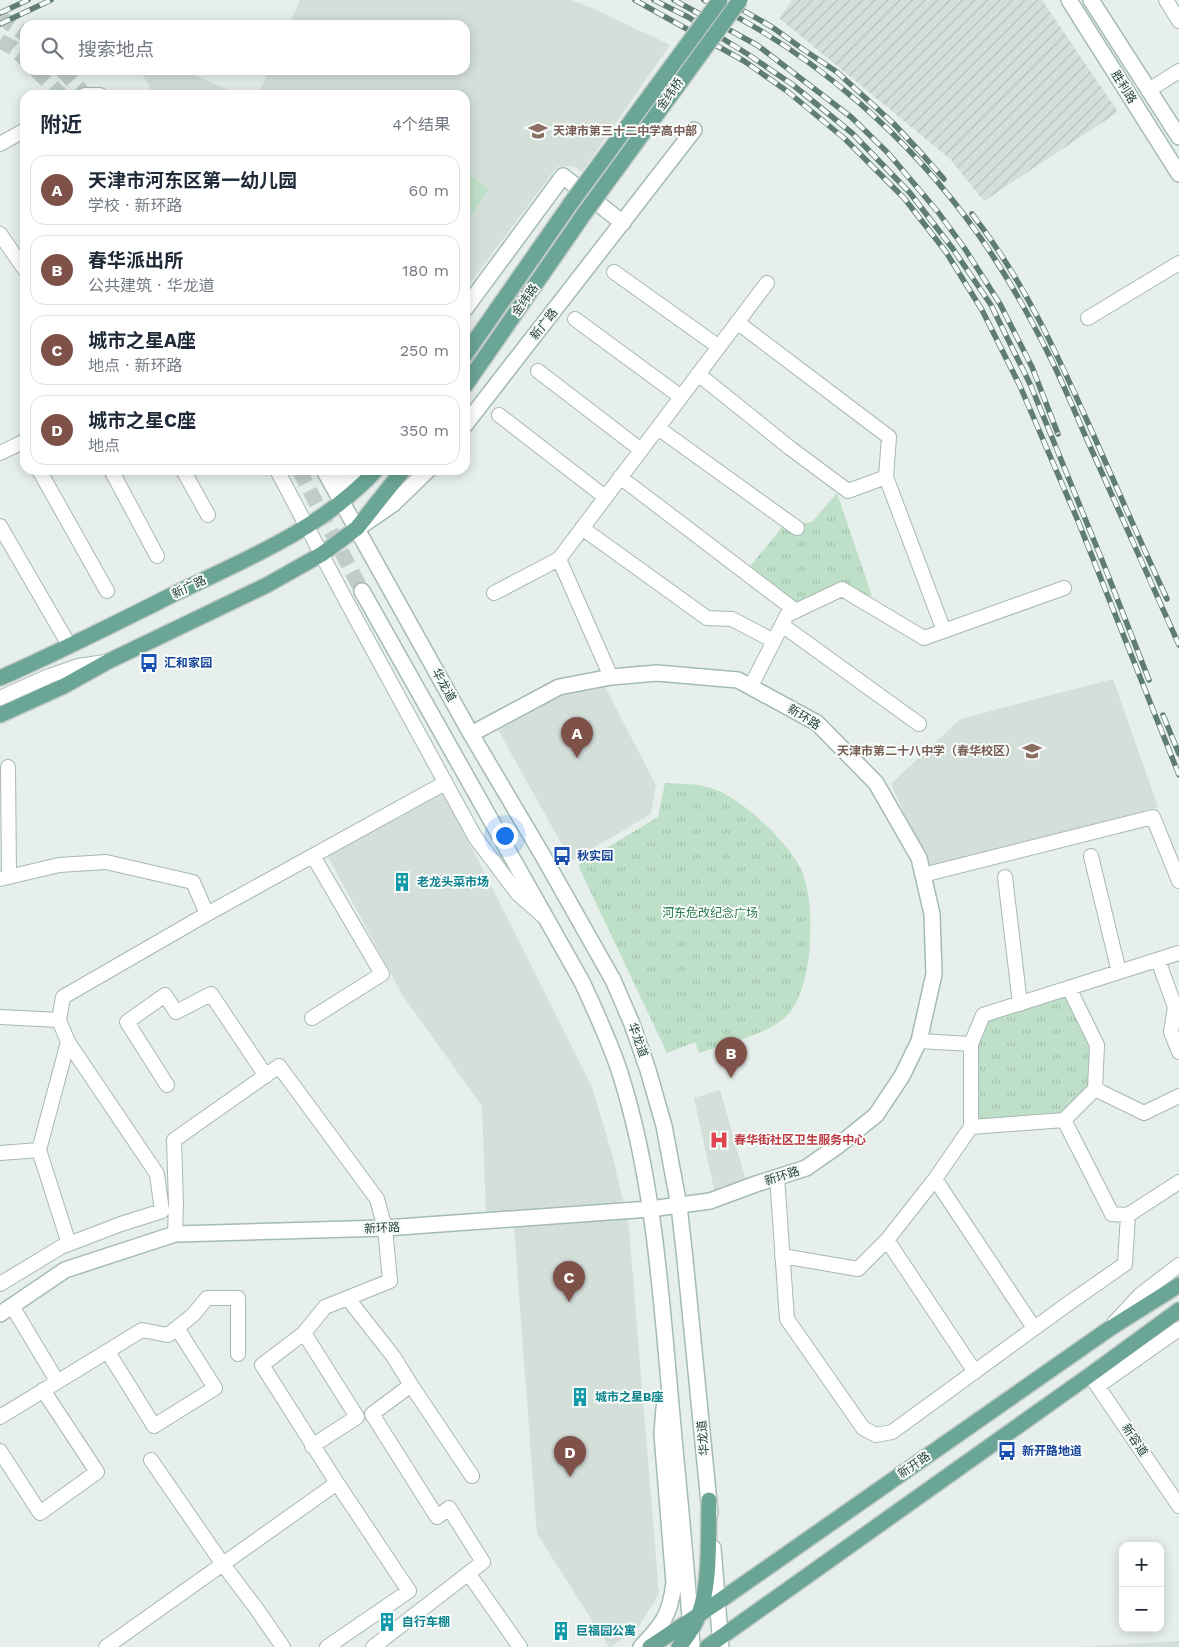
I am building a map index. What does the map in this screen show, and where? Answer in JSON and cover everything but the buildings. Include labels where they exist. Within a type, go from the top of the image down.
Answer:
[{"type":"main road","name":"金纬桥","points":[[571,203],[720,0]]},
{"type":"main road","name":"金纬桥","points":[[584,214],[740,0]]},
{"type":"main road","name":"胜利路","points":[[1069,0],[1179,174]]},
{"type":"main road","name":"胜利路","points":[[1091,0],[1179,138]]},
{"type":"main road","name":"新广路","points":[[470,419],[694,130]]},
{"type":"main road","points":[[470,302],[563,176],[623,222]]},
{"type":"main road","name":"金纬路","points":[[470,348],[571,203]]},
{"type":"main road","name":"金纬路","points":[[470,379],[584,214]]},
{"type":"main road","name":"华龙道","points":[[327,475],[471,734],[613,980],[648,1070],[664,1126],[679,1206],[709,1500],[721,1642]]},
{"type":"main road","points":[[342,502],[354,475]]},
{"type":"main road","points":[[342,502],[371,475]]},
{"type":"main road","points":[[358,528],[398,475]]},
{"type":"main road","points":[[0,715],[64,686],[109,661],[267,585],[322,554],[393,504],[423,475]]},
{"type":"main road","name":"新广路","points":[[0,678],[264,550],[307,526],[342,502]]},
{"type":"main road","points":[[362,591],[582,982],[620,1071],[638,1140],[650,1209],[693,1622],[692,1647]]},
{"type":"main road","name":"新环路","points":[[6,1310],[65,1270],[175,1234],[386,1228],[650,1209],[710,1201],[806,1168],[839,1145],[876,1115],[902,1076],[919,1041],[934,974],[932,914],[919,858],[876,783],[817,723],[738,680],[657,673],[611,677],[559,687],[471,734]]},
{"type":"main road","name":"新开路","points":[[650,1647],[693,1622],[718,1602],[1109,1329],[1179,1285]]},
{"type":"main road","points":[[707,1647],[721,1642],[1094,1380],[1179,1310]]},
{"type":"main road","points":[[641,1647],[659,1629],[666,1616],[672,1600],[674,1583],[662,1434],[663,1409],[668,1377]]},
{"type":"main road","points":[[679,1647],[693,1622],[704,1596],[709,1500]]},
{"type":"street","points":[[1166,0],[1179,20]]},
{"type":"street","points":[[1149,90],[1179,71]]},
{"type":"street","points":[[0,144],[20,133]]},
{"type":"street","points":[[0,234],[20,263]]},
{"type":"street","points":[[1088,318],[1179,263]]},
{"type":"street","points":[[614,272],[719,347]]},
{"type":"street","points":[[494,593],[559,559],[766,284]]},
{"type":"street","points":[[575,319],[681,397]]},
{"type":"street","points":[[738,322],[889,437],[886,477],[944,631]]},
{"type":"street","points":[[538,371],[641,450]]},
{"type":"street","points":[[698,374],[790,448],[848,491],[886,477]]},
{"type":"street","points":[[499,415],[605,498]]},
{"type":"street","points":[[658,428],[797,528]]},
{"type":"street","points":[[0,453],[20,444]]},
{"type":"street","points":[[42,475],[106,591]]},
{"type":"street","points":[[114,475],[157,556]]},
{"type":"street","points":[[186,475],[208,515]]},
{"type":"street","points":[[280,475],[444,784],[475,837],[518,894],[547,918]]},
{"type":"street","points":[[338,475],[342,502]]},
{"type":"street","points":[[620,477],[796,611]]},
{"type":"street","points":[[0,526],[69,645]]},
{"type":"street","points":[[582,528],[707,618],[732,619],[774,641]]},
{"type":"street","points":[[559,559],[611,677]]},
{"type":"street","points":[[751,686],[787,616],[842,589],[924,638],[1064,588]]},
{"type":"street","points":[[782,625],[919,724]]},
{"type":"street","points":[[0,698],[70,668],[109,661]]},
{"type":"street","points":[[8,767],[4,878],[58,865],[106,862],[193,882],[207,914]]},
{"type":"street","points":[[0,1284],[69,1244],[162,1210],[157,1174],[68,1042],[58,1020],[63,997],[207,914],[444,784]]},
{"type":"street","points":[[923,875],[1153,817],[1179,881]]},
{"type":"street","points":[[312,1018],[382,974],[313,856]]},
{"type":"street","points":[[1090,856],[1119,972]]},
{"type":"street","points":[[1005,877],[1020,1004]]},
{"type":"street","points":[[782,1256],[858,1269],[887,1240],[935,1179],[971,1127],[971,1044],[984,1015],[1179,953]]},
{"type":"street","points":[[1158,960],[1175,1007],[1171,1032],[1179,1052]]},
{"type":"street","points":[[971,1127],[1064,1120],[1095,1089],[1096,1045],[1069,988]]},
{"type":"street","points":[[167,1085],[127,1022],[165,995],[176,1012],[211,994],[266,1076]]},
{"type":"street","points":[[0,1016],[58,1020]]},
{"type":"street","points":[[919,1041],[971,1044]]},
{"type":"street","points":[[68,1042],[39,1150],[69,1244]]},
{"type":"street","points":[[175,1234],[174,1140],[279,1066],[377,1199],[386,1228],[390,1281],[325,1307],[304,1333],[262,1365],[312,1446],[409,1591],[327,1647]]},
{"type":"street","points":[[1095,1089],[1144,1113],[1179,1096]]},
{"type":"street","points":[[1064,1120],[1112,1214],[1128,1215],[1179,1182]]},
{"type":"street","points":[[0,1153],[39,1150]]},
{"type":"street","points":[[777,1177],[787,1319],[863,1428],[876,1435],[892,1432],[1125,1264],[1128,1215]]},
{"type":"street","points":[[935,1179],[1034,1328]]},
{"type":"street","points":[[887,1240],[975,1372]]},
{"type":"street","points":[[1109,1329],[1140,1296],[1179,1265]]},
{"type":"street","points":[[0,1417],[142,1330],[168,1335],[193,1315],[207,1298],[238,1298],[238,1354]]},
{"type":"street","points":[[349,1300],[393,1356],[472,1476]]},
{"type":"street","points":[[6,1310],[56,1381]]},
{"type":"street","points":[[108,1352],[154,1426],[215,1388],[177,1328]]},
{"type":"street","points":[[1094,1380],[1179,1329]]},
{"type":"street","points":[[304,1333],[357,1417],[312,1446]]},
{"type":"street","name":"新容道","points":[[1094,1380],[1179,1506]]},
{"type":"street","points":[[372,1647],[470,1574],[483,1562],[449,1508],[436,1517],[372,1414],[411,1385]]},
{"type":"street","points":[[0,1451],[40,1513],[97,1472],[43,1390]]},
{"type":"street","points":[[151,1460],[283,1647]]},
{"type":"street","points":[[106,1647],[337,1483]]},
{"type":"street","points":[[470,1574],[520,1647]]},
{"type":"shaded area","name":"天津市第三十二中学高中部","points":[[300,0],[571,0],[670,45],[582,172],[573,166],[557,167],[470,283],[470,90],[260,90],[267,75],[470,75],[470,20],[291,20]]},
{"type":"shaded area","points":[[792,0],[1042,0],[1118,112],[984,201],[950,159],[779,18]]},
{"type":"shaded area","points":[[143,75],[194,75],[228,90],[151,90]]},
{"type":"shaded area","name":"天津市第二十八中学（春华校区）","points":[[1113,679],[1158,807],[929,868],[891,784],[960,719]]},
{"type":"shaded area","points":[[603,683],[656,785],[651,814],[571,861],[498,730],[563,694]]},
{"type":"shaded area","points":[[443,790],[592,1087],[613,1157],[629,1228],[659,1594],[638,1628],[611,1647],[609,1647],[537,1534],[513,1215],[486,1217],[482,1106],[403,996],[326,853]]},
{"type":"shaded area","name":"春华街社区卫生服务中心","points":[[720,1090],[746,1181],[715,1194],[694,1098]]},
{"type":"shaded area","points":[[1179,1641],[1179,1647],[1079,1647]]},
{"type":"green space","points":[[470,175],[489,189],[472,214],[470,213]]},
{"type":"green space","points":[[837,493],[872,596],[835,592],[797,609],[747,570],[783,526],[812,522]]},
{"type":"green space","name":"河东危改纪念广场","points":[[665,783],[707,787],[719,791],[746,808],[772,831],[793,856],[803,875],[809,902],[810,947],[807,966],[803,986],[791,1011],[784,1019],[762,1032],[699,1053],[695,1042],[667,1053],[578,865],[658,817]]},
{"type":"green space","points":[[1067,993],[1095,1039],[1096,1090],[1064,1121],[974,1124],[976,1016]]},
{"type":"tunnel","points":[[0,17],[20,31]]},
{"type":"tunnel","points":[[0,41],[20,54]]},
{"type":"tunnel","points":[[41,75],[56,90]]},
{"type":"tunnel","points":[[67,75],[80,90]]},
{"type":"tunnel","points":[[302,475],[362,591]]},
{"type":"railway","points":[[0,13],[28,0]]},
{"type":"railway","points":[[0,24],[51,0]]},
{"type":"railway","points":[[635,0],[744,61],[787,91],[845,139],[904,198],[946,252],[982,310],[1020,386],[1078,521],[1179,775]]},
{"type":"railway","points":[[654,0],[688,17],[749,55],[793,85],[852,133],[910,193],[953,249],[991,305],[1031,386],[1149,680]]},
{"type":"railway","points":[[674,0],[757,45],[851,117],[888,153],[938,212],[965,249],[1000,304],[1032,367],[1058,434]]},
{"type":"railway","points":[[704,0],[744,21],[783,45],[857,101],[891,132],[923,166],[980,237],[1017,295],[1049,355],[1179,645]]},
{"type":"railway","points":[[725,0],[772,27],[837,72],[894,124],[944,179]]},
{"type":"railway","points":[[972,214],[1008,266],[1040,321],[1081,407],[1167,599]]},
{"type":"railway","points":[[1163,715],[1179,754]]},
{"type":"place","name":"天津市第三十二中学高中部","points":[[538,131]]},
{"type":"place","name":"汇和家园","points":[[149,663]]},
{"type":"place","name":"天津市第二十八中学（春华校区）","points":[[1032,751]]},
{"type":"place","name":"天津市河东区第一幼儿园","points":[[577,758]]},
{"type":"place","name":"秋实园","points":[[562,856]]},
{"type":"place","name":"老龙头菜市场","points":[[402,882]]},
{"type":"place","name":"春华派出所","points":[[731,1078]]},
{"type":"place","name":"春华街社区卫生服务中心","points":[[719,1140]]},
{"type":"place","name":"城市之星A座","points":[[569,1302]]},
{"type":"place","name":"城市之星B座","points":[[580,1397]]},
{"type":"place","name":"新开路地道","points":[[1007,1451]]},
{"type":"place","name":"城市之星C座","points":[[570,1477]]},
{"type":"place","name":"自行车棚","points":[[387,1622]]},
{"type":"place","name":"巨福园公寓","points":[[561,1631]]}]
